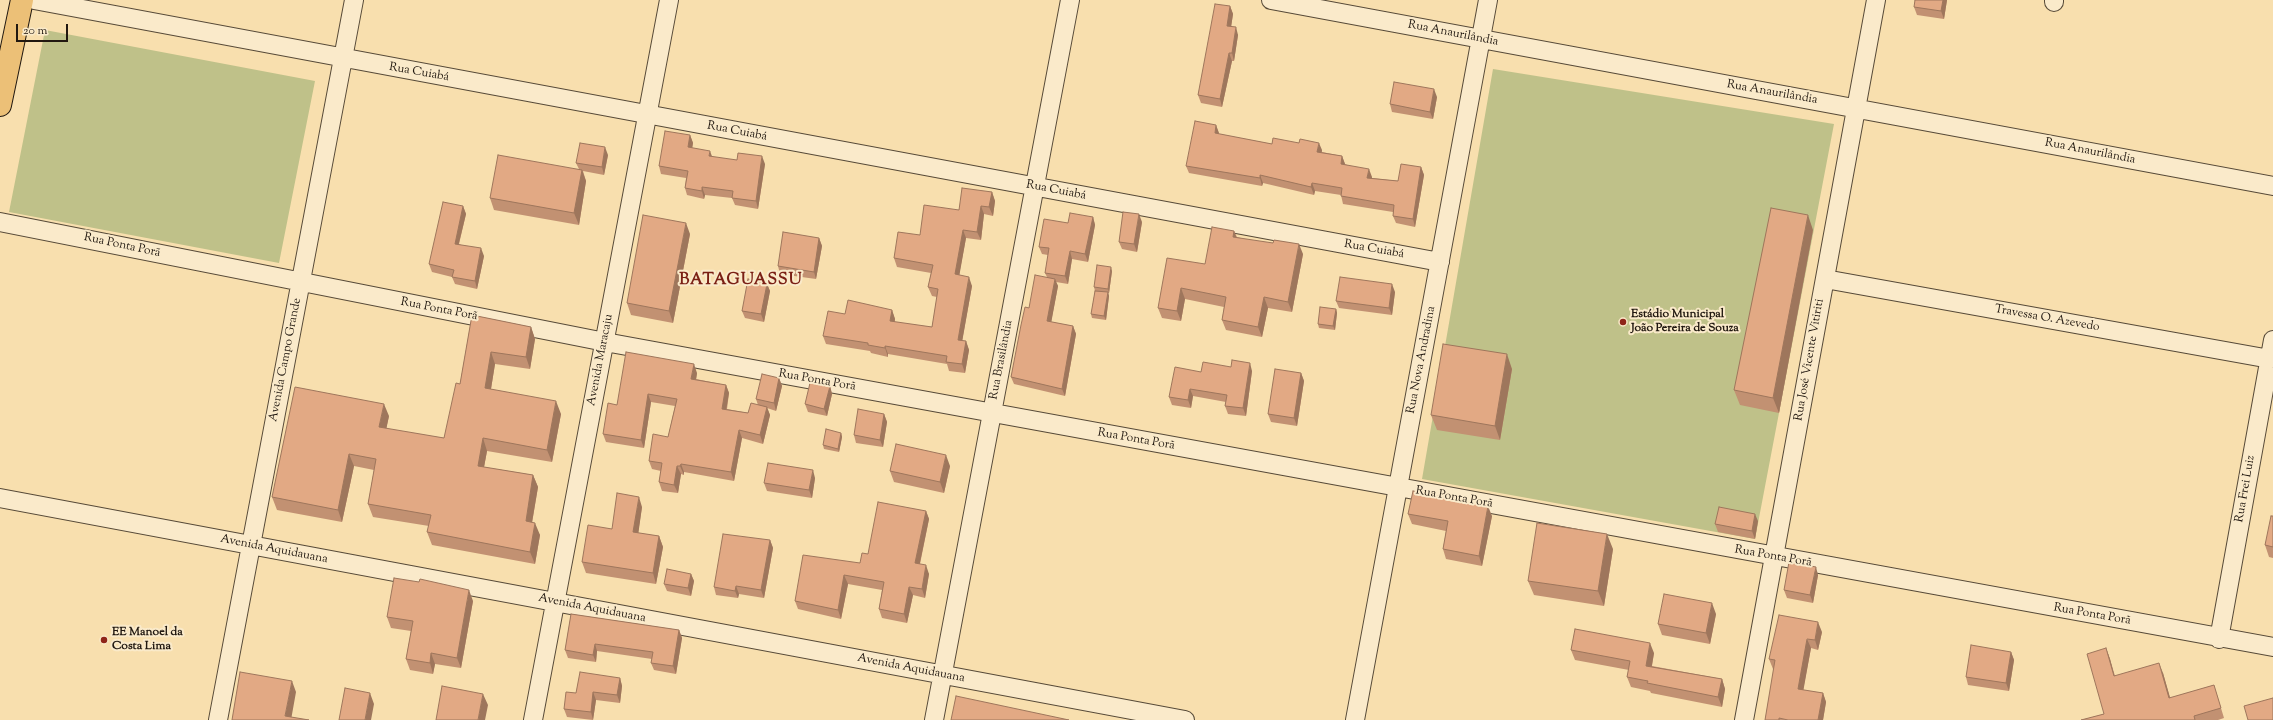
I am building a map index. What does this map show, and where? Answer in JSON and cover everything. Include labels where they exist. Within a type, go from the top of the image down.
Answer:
[{"type":"main road","points":[[0,105],[22,0]]},
{"type":"street","name":"Rua Cuiabá","points":[[34,0],[343,59],[1440,262]]},
{"type":"street","name":"Avenida Campo Grande","points":[[218,720],[354,0]]},
{"type":"street","name":"Avenida Maracaju","points":[[533,720],[669,0]]},
{"type":"street","name":"Rua Brasilândia","points":[[934,720],[1070,0]]},
{"type":"street","name":"Rua Anaurilândia","points":[[1271,0],[2273,186]]},
{"type":"street","name":"Rua Nova Andradina","points":[[1355,720],[1488,0]]},
{"type":"street","name":"Rua José Vicente Vitiriti","points":[[1744,720],[1876,0]]},
{"type":"street","name":"Rua Ponta Porã","points":[[0,222],[301,283],[605,342],[2220,639],[2273,647]]},
{"type":"street","name":"Travessa O. Azevedo","points":[[1825,279],[2270,359]]},
{"type":"street","name":"Rua Frei Luiz","points":[[2220,639],[2273,340]]},
{"type":"street","name":"Avenida Aquidauana","points":[[0,498],[1185,720]]},
{"type":"green space","points":[[45,30],[315,81],[279,263],[9,212]]},
{"type":"green space","name":"Estádio Municipal João Pereira de Souza","points":[[1493,69],[1834,124],[1755,539],[1422,479]]},
{"type":"building","points":[[1915,0],[1943,0],[1941,11],[1914,7]]},
{"type":"building","points":[[1215,4],[1230,6],[1227,26],[1236,27],[1232,53],[1229,53],[1220,99],[1198,95]]},
{"type":"building","points":[[1394,82],[1434,89],[1430,112],[1390,104]]},
{"type":"building","points":[[1195,121],[1216,125],[1215,133],[1272,144],[1273,138],[1299,143],[1300,139],[1319,143],[1317,152],[1342,156],[1341,164],[1369,169],[1367,178],[1398,181],[1401,164],[1421,167],[1413,219],[1393,216],[1394,205],[1341,196],[1342,188],[1312,183],[1311,187],[1260,175],[1260,178],[1186,166]]},
{"type":"building","points":[[665,131],[690,135],[688,147],[710,151],[709,156],[737,160],[738,153],[762,156],[756,201],[732,198],[733,191],[702,187],[702,191],[685,188],[688,171],[659,166]]},
{"type":"building","points":[[580,143],[605,147],[602,167],[576,163]]},
{"type":"building","points":[[498,155],[582,170],[574,213],[490,198]]},
{"type":"building","points":[[962,188],[992,192],[989,207],[981,206],[977,232],[963,230],[955,274],[969,277],[958,340],[966,341],[962,364],[946,362],[947,356],[885,346],[885,348],[868,345],[868,343],[823,336],[828,311],[845,314],[848,300],[892,310],[890,321],[932,327],[938,289],[928,287],[933,265],[894,258],[898,232],[920,235],[924,205],[959,210]]},
{"type":"building","points":[[443,202],[463,206],[455,244],[481,248],[475,281],[452,277],[454,270],[429,264]]},
{"type":"building","points":[[1771,208],[1808,215],[1773,398],[1734,390]]},
{"type":"building","points":[[1123,212],[1139,214],[1134,244],[1119,242]]},
{"type":"building","points":[[1070,213],[1093,217],[1085,254],[1070,251],[1065,276],[1045,273],[1049,248],[1039,247],[1044,219],[1068,223]]},
{"type":"building","points":[[643,215],[686,223],[669,311],[627,303]]},
{"type":"building","points":[[1212,227],[1234,231],[1233,237],[1273,243],[1274,240],[1299,244],[1288,302],[1264,297],[1258,327],[1222,320],[1226,297],[1181,288],[1177,311],[1158,308],[1167,258],[1205,264]]},
{"type":"building","points":[[783,232],[819,238],[814,272],[778,266]]},
{"type":"building","points":[[1097,265],[1111,267],[1108,289],[1094,287]]},
{"type":"building","points":[[1035,275],[1055,279],[1047,321],[1073,326],[1062,389],[1011,377],[1025,307],[1029,308]]},
{"type":"building","points":[[1340,277],[1392,284],[1389,308],[1336,301]]},
{"type":"building","points":[[748,279],[767,284],[761,314],[742,311]]},
{"type":"building","points":[[1095,291],[1108,292],[1104,316],[1091,314]]},
{"type":"building","points":[[1320,307],[1336,309],[1333,326],[1318,324]]},
{"type":"building","points":[[472,315],[531,327],[526,357],[491,352],[485,388],[556,401],[547,450],[483,438],[478,466],[533,475],[526,521],[535,523],[530,552],[427,532],[431,515],[368,504],[376,459],[349,454],[338,510],[272,497],[295,387],[384,404],[379,427],[444,438],[456,383],[460,384]]},
{"type":"building","points":[[1443,344],[1507,354],[1495,426],[1431,415]]},
{"type":"building","points":[[626,352],[694,364],[691,379],[726,385],[722,409],[748,413],[751,403],[767,407],[760,435],[739,430],[731,472],[681,464],[680,466],[677,466],[674,485],[659,482],[662,463],[649,461],[653,434],[668,437],[677,399],[648,394],[641,440],[603,434],[608,403],[617,405]]},
{"type":"building","points":[[1232,360],[1250,363],[1243,408],[1225,406],[1227,395],[1190,389],[1188,400],[1169,397],[1175,367],[1201,372],[1203,362],[1231,367]]},
{"type":"building","points":[[1275,369],[1301,373],[1294,418],[1268,414]]},
{"type":"building","points":[[762,374],[779,378],[774,403],[756,399]]},
{"type":"building","points":[[810,383],[830,386],[824,409],[805,404]]},
{"type":"building","points":[[858,409],[884,414],[880,440],[854,435]]},
{"type":"building","points":[[826,429],[841,433],[838,449],[823,445]]},
{"type":"building","points":[[896,444],[946,455],[940,482],[890,471]]},
{"type":"building","points":[[768,463],[813,470],[809,490],[764,483]]},
{"type":"building","points":[[1413,491],[1488,506],[1479,556],[1443,549],[1448,521],[1408,514]]},
{"type":"building","points":[[617,493],[639,497],[633,532],[659,536],[653,573],[582,562],[588,525],[612,529]]},
{"type":"building","points":[[878,502],[926,511],[915,563],[926,565],[922,589],[909,587],[904,614],[879,609],[884,582],[844,575],[838,610],[795,601],[803,555],[860,563],[862,553],[868,554]]},
{"type":"building","points":[[1719,507],[1755,514],[1752,531],[1715,524]]},
{"type":"building","points":[[2271,516],[2273,516],[2273,547],[2265,545]]},
{"type":"building","points":[[1537,523],[1607,534],[1598,591],[1528,581]]},
{"type":"building","points":[[723,534],[770,540],[761,590],[736,586],[735,591],[714,587]]},
{"type":"building","points":[[1789,562],[1816,567],[1810,595],[1784,590]]},
{"type":"building","points":[[667,569],[691,574],[688,588],[664,584]]},
{"type":"building","points":[[394,578],[419,582],[420,579],[469,590],[457,658],[431,653],[430,663],[406,659],[413,621],[387,617]]},
{"type":"building","points":[[1664,594],[1712,603],[1706,633],[1658,624]]},
{"type":"building","points":[[571,614],[679,630],[673,666],[651,663],[653,652],[595,644],[593,655],[565,650]]},
{"type":"building","points":[[1779,615],[1818,622],[1815,640],[1807,639],[1798,689],[1823,693],[1818,720],[1788,720],[1779,718],[1779,720],[1765,720],[1775,660],[1769,659]]},
{"type":"building","points":[[1575,629],[1650,643],[1646,666],[1722,679],[1718,697],[1647,683],[1648,681],[1627,677],[1630,661],[1571,650]]},
{"type":"building","points":[[1971,645],[2011,652],[2006,683],[1966,677]]},
{"type":"building","points":[[2106,648],[2114,676],[2159,663],[2169,698],[2214,685],[2221,708],[2194,716],[2195,720],[2081,720],[2104,714],[2087,654]]},
{"type":"building","points":[[240,672],[292,681],[285,716],[309,720],[232,720]]},
{"type":"building","points":[[580,672],[620,678],[617,695],[593,692],[591,712],[564,709],[566,692],[576,693]]},
{"type":"building","points":[[442,686],[483,694],[478,720],[436,720]]},
{"type":"building","points":[[345,688],[370,693],[365,720],[339,720]]},
{"type":"building","points":[[956,696],[1069,720],[951,720]]},
{"type":"building","points":[[2273,698],[2273,720],[2248,720],[2244,706]]},
{"type":"place","name":"Estádio Municipal João Pereira de Souza","points":[[1623,322]]},
{"type":"place","name":"EE Manoel da Costa Lima","points":[[104,640]]},
{"type":"district","name":"BATAGUASSU","points":[[741,281]]}]
